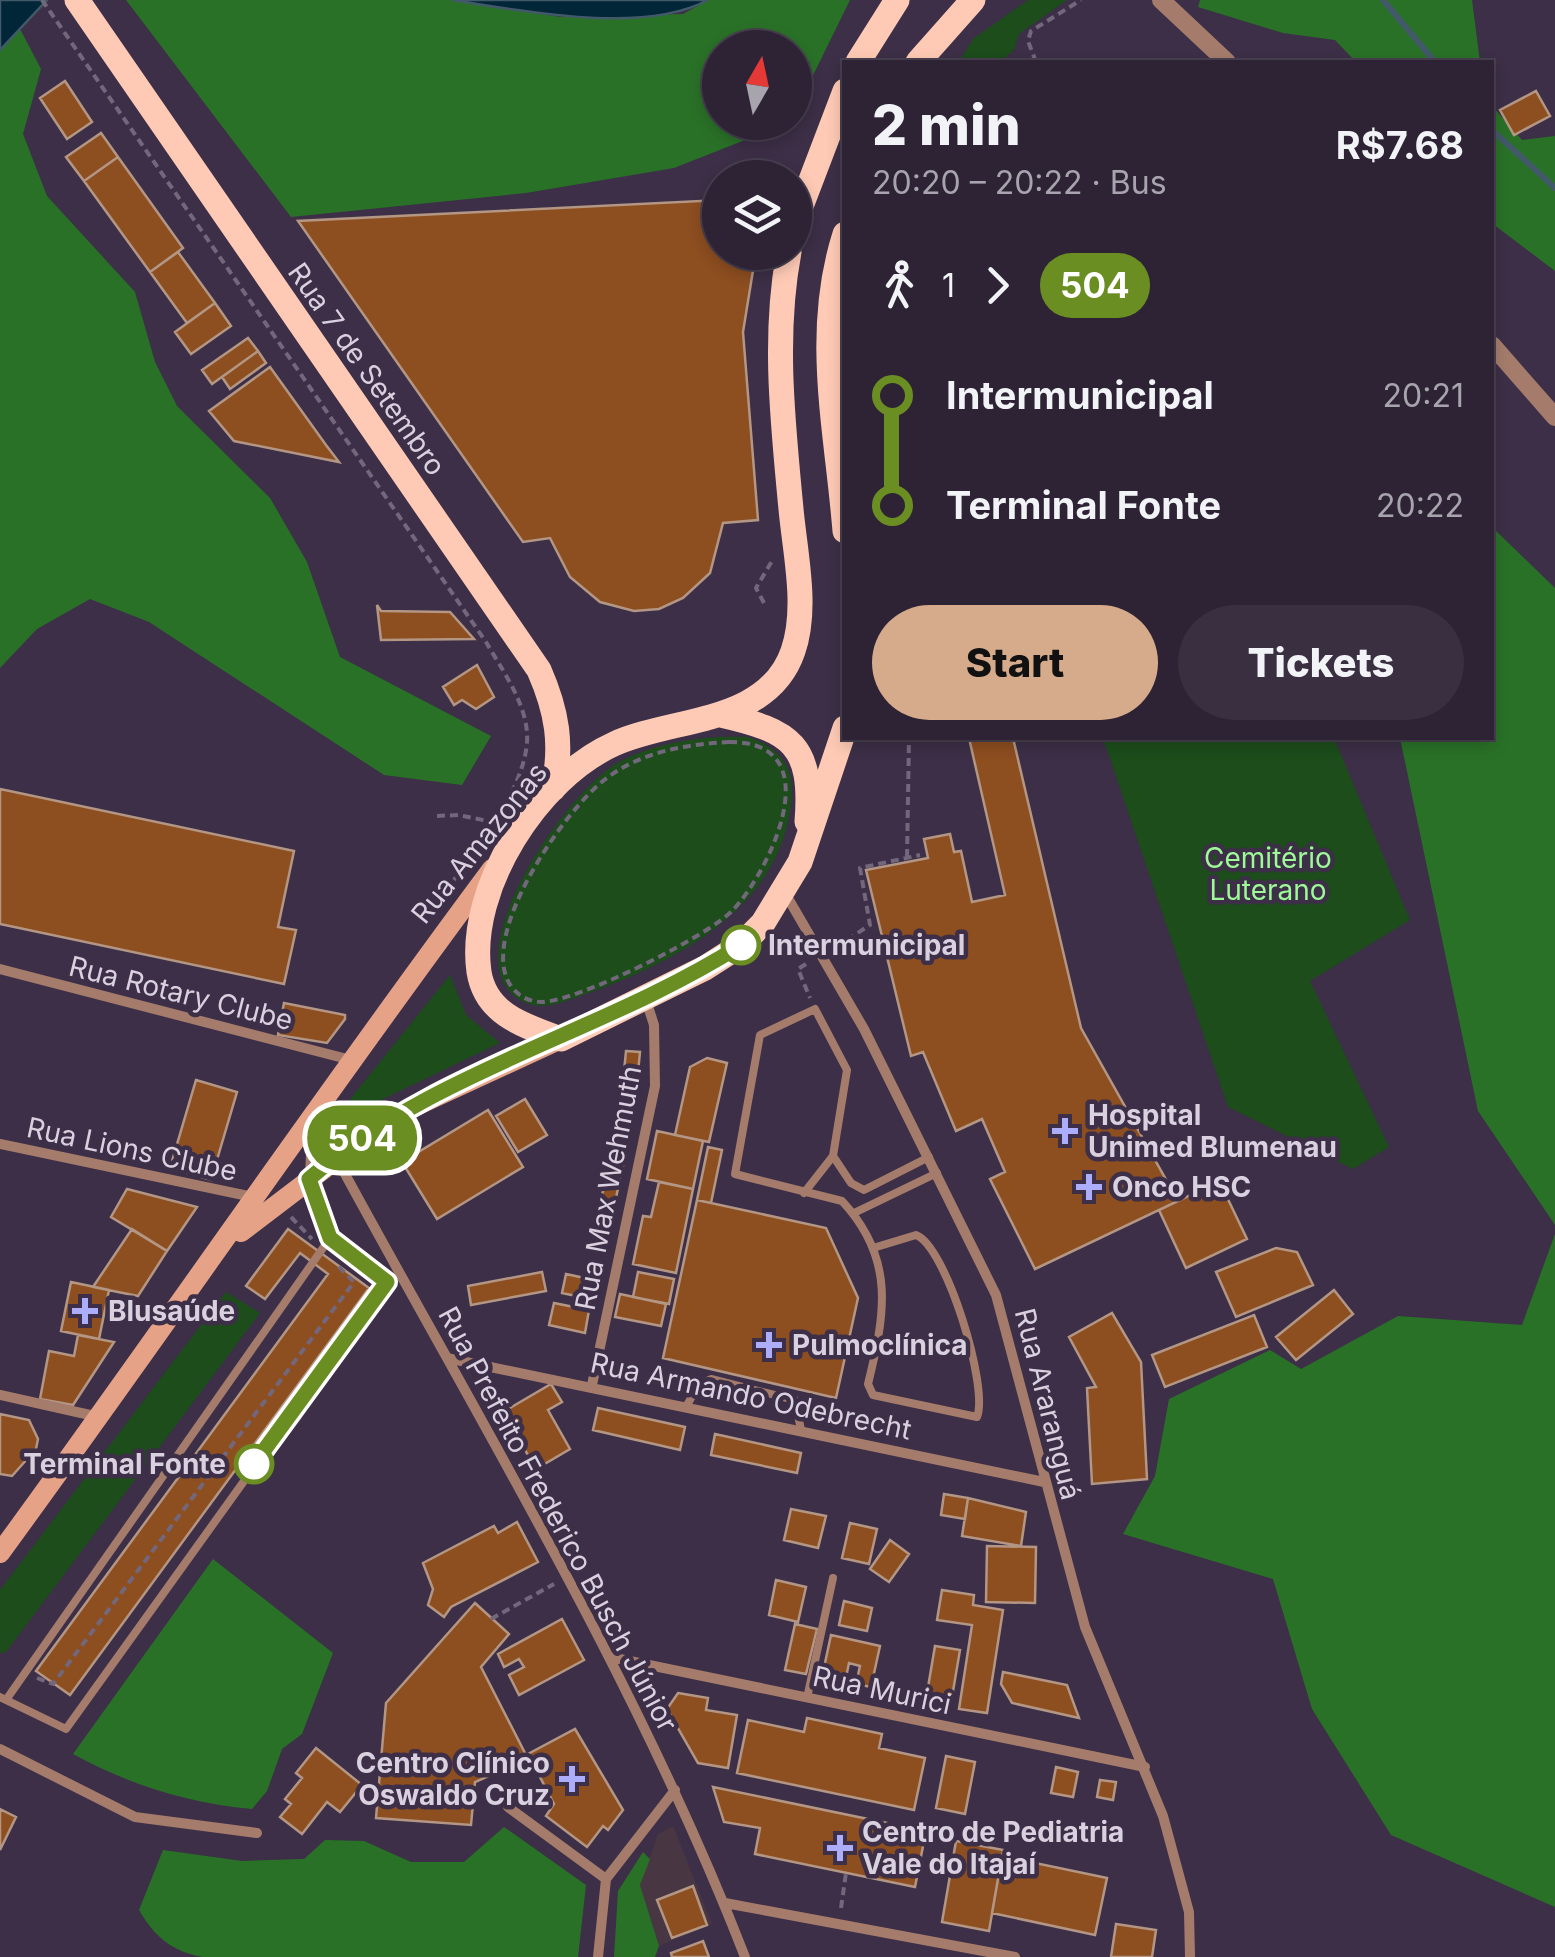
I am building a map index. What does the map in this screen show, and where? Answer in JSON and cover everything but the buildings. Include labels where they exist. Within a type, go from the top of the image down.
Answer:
[{"type":"main road","name":"Rua 7 de Setembro","points":[[76,0],[539,670],[559,727],[559,764],[553,789]]},
{"type":"main road","points":[[859,60],[898,0]]},
{"type":"main road","points":[[920,60],[973,0]]},
{"type":"main road","points":[[812,177],[842,99]]},
{"type":"main road","points":[[842,248],[829,307],[826,364],[842,505]]},
{"type":"main road","name":"Rua Amazonas","points":[[0,1553],[224,1246],[311,1112],[553,789],[617,742],[692,718],[720,715],[777,682],[793,652],[799,618],[782,421],[782,338],[788,270]]},
{"type":"main road","points":[[720,715],[761,724],[799,749],[809,795],[805,847]]},
{"type":"main road","name":"Rua Amazonas","points":[[224,1246],[335,1156],[392,1117],[646,999],[741,945],[785,892],[805,847],[842,737]]},
{"type":"main road","points":[[498,862],[478,942],[486,993],[504,1015],[562,1038]]},
{"type":"street","points":[[1161,0],[1225,60]]},
{"type":"street","points":[[1494,347],[1555,417]]},
{"type":"street","name":"Rua Araranguá","points":[[785,892],[824,954],[930,1157],[996,1295],[1086,1627],[1145,1767],[1189,1912],[1190,1957]]},
{"type":"street","name":"Rua Rotary Clube","points":[[0,969],[350,1060]]},
{"type":"street","name":"Rua Max Wehmuth","points":[[592,1385],[655,1086],[654,1026],[646,999]]},
{"type":"street","name":"Rua Prefeito Frederico Busch Júnior","points":[[311,1112],[610,1656],[676,1790],[745,1957]]},
{"type":"street","name":"Rua Lions Clube","points":[[0,1144],[254,1197]]},
{"type":"street","name":"Rua Armando Odebrecht","points":[[448,1358],[1044,1482]]},
{"type":"street","points":[[0,1395],[100,1417]]},
{"type":"street","name":"Rua Murici","points":[[610,1656],[1145,1767]]},
{"type":"street","points":[[0,1750],[135,1816],[257,1832]]},
{"type":"street","points":[[598,1957],[606,1878],[676,1790]]},
{"type":"street","points":[[508,1807],[606,1878]]},
{"type":"street","points":[[725,1903],[1016,1957]]},
{"type":"lane","points":[[804,1193],[833,1156],[847,1070],[815,1010],[760,1035],[733,1168],[738,1178],[804,1193],[842,1201],[854,1214],[873,1248],[885,1290],[870,1391],[950,1414],[977,1416],[974,1364],[960,1311],[929,1243],[916,1235],[873,1248]]},
{"type":"lane","points":[[311,1112],[309,1179],[330,1238],[387,1282],[66,1729],[3,1698],[25,1673],[330,1238]]},
{"type":"lane","points":[[833,1156],[851,1182],[864,1190]]},
{"type":"lane","points":[[842,1201],[930,1157]]},
{"type":"lane","points":[[854,1214],[937,1172]]},
{"type":"lane","points":[[687,1406],[698,1386],[711,1379],[795,1400],[801,1430]]},
{"type":"lane","points":[[807,1698],[832,1578]]},
{"type":"path","points":[[42,0],[486,642],[512,688],[528,729],[526,756],[493,822],[429,914]]},
{"type":"path","points":[[1035,60],[1028,41],[1031,30],[1081,0]]},
{"type":"path","points":[[907,857],[909,740]]},
{"type":"path","points":[[728,742],[759,745],[774,756],[786,780],[784,808],[767,861],[751,887],[732,910],[697,938],[561,998],[532,1001],[519,995],[507,979],[503,941],[530,878],[585,798],[602,780],[639,760],[688,746],[728,742]]},
{"type":"path","points":[[436,816],[458,815],[493,822]]},
{"type":"path","points":[[836,946],[870,925],[860,868],[920,854]]},
{"type":"path","points":[[25,1673],[53,1684],[354,1282]]},
{"type":"path","points":[[492,1619],[568,1577]]},
{"type":"path","points":[[838,1924],[846,1873]]},
{"type":"shaded area","points":[[673,1826],[712,1924],[659,1946],[640,1885],[658,1834]]},
{"type":"green space","points":[[126,0],[452,0],[560,17],[683,14],[708,0],[850,0],[812,77],[812,30],[702,30],[702,140],[745,140],[674,168],[526,193],[291,217]]},
{"type":"green space","points":[[1028,0],[1067,0],[1019,34],[1014,50],[1002,60],[960,60],[973,39]]},
{"type":"green space","points":[[1200,0],[1472,0],[1480,60],[1354,60],[1335,40],[1283,33],[1198,7]]},
{"type":"green space","points":[[19,27],[41,69],[23,134],[47,196],[135,292],[155,362],[177,406],[270,498],[307,562],[340,657],[491,736],[462,785],[384,775],[149,622],[90,599],[37,629],[0,668],[0,50]]},
{"type":"green space","points":[[1494,108],[1522,140],[1555,136],[1555,271],[1494,225]]},
{"type":"green space","points":[[1494,529],[1555,588],[1555,1225],[1478,1111],[1400,740],[1494,740]]},
{"type":"green space","points":[[747,737],[779,755],[788,770],[792,789],[785,832],[769,870],[745,902],[679,953],[641,972],[557,1004],[530,1005],[513,995],[500,972],[500,941],[510,906],[550,833],[575,801],[600,776],[635,754],[682,741]]},
{"type":"green space","name":"Cemitério Luterano","points":[[1104,740],[1335,740],[1410,920],[1310,981],[1389,1147],[1353,1169],[1228,1107]]},
{"type":"green space","points":[[450,975],[466,1015],[500,1043],[362,1109],[350,1105],[351,1098]]},
{"type":"green space","points":[[1555,1234],[1555,1907],[1391,1835],[1312,1709],[1273,1579],[1123,1534],[1155,1476],[1169,1399],[1270,1350],[1301,1369],[1398,1316],[1522,1325]]},
{"type":"green space","points":[[226,1292],[260,1313],[6,1652],[0,1653],[0,1590]]},
{"type":"green space","points":[[213,1559],[333,1653],[302,1734],[282,1749],[267,1791],[252,1809],[160,1791],[73,1754]]},
{"type":"green space","points":[[504,1827],[586,1885],[578,1957],[203,1957],[165,1941],[139,1910],[163,1850],[242,1861],[304,1859],[325,1840],[364,1841],[411,1862],[464,1862]]},
{"type":"green space","points":[[643,1852],[650,1859],[640,1885],[659,1946],[655,1957],[614,1957],[618,1891]]},
{"type":"water","points":[[0,0],[47,0],[0,50]]},
{"type":"water","points":[[452,0],[708,0],[682,10],[618,18],[547,14]]},
{"type":"waterway","points":[[1383,0],[1433,60]]},
{"type":"waterway","points":[[1494,132],[1555,188]]},
{"type":"bus line","name":"504","points":[[254,1464],[387,1282],[330,1238],[309,1179],[392,1117],[646,999],[741,945]]},
{"type":"place","name":"Intermunicipal","points":[[741,945]]},
{"type":"place","name":"Hospital Unimed Blumenau","points":[[1065,1131]]},
{"type":"place","name":"Onco HSC","points":[[1089,1187]]},
{"type":"place","name":"Blusaúde","points":[[85,1311]]},
{"type":"place","name":"Pulmoclínica","points":[[769,1345]]},
{"type":"place","name":"Terminal Fonte","points":[[254,1464]]},
{"type":"place","name":"Centro Clínico Oswaldo Cruz","points":[[572,1779]]},
{"type":"place","name":"Centro de Pediatria Vale do Itajaí","points":[[840,1848]]}]
